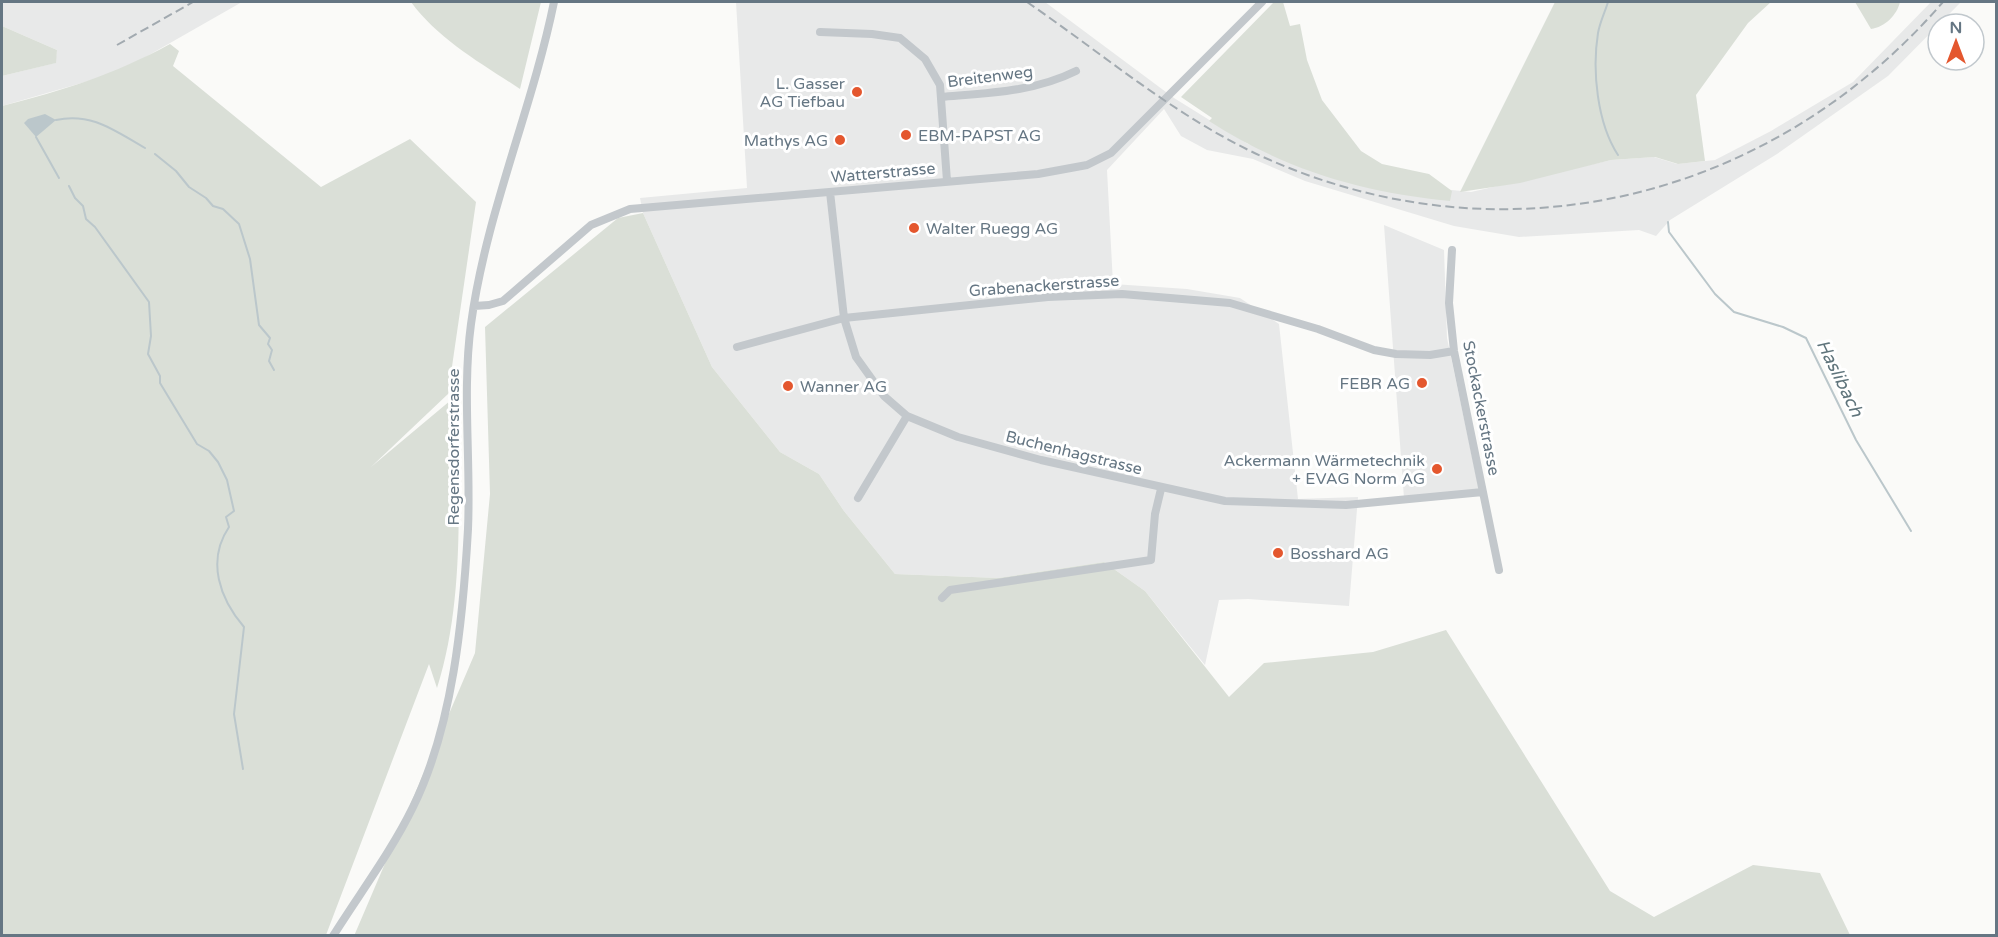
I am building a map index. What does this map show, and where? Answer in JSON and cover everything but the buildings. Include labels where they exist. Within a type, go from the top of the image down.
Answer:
[{"type":"street","name":"Regensdorferstrasse","points":[[333,936],[413,807],[431,763],[445,709],[459,622],[468,530],[468,379],[474,306],[485,249],[532,94],[554,2]]},
{"type":"street","name":"Watterstrasse","points":[[474,306],[489,306],[503,301],[591,225],[615,213],[647,206],[1058,172],[1100,159],[1136,130],[1262,2]]},
{"type":"street","points":[[820,32],[872,34],[900,39],[925,59],[940,85],[947,181]]},
{"type":"street","name":"Breitenweg","points":[[941,97],[1026,89],[1055,82],[1076,71]]},
{"type":"street","name":"Buchenhagstrasse","points":[[830,192],[844,318],[856,357],[884,396],[907,416],[970,440],[1161,489],[1225,501],[1312,506],[1483,492]]},
{"type":"street","name":"Stockackerstrasse","points":[[1452,250],[1449,303],[1454,351],[1499,570]]},
{"type":"street","name":"Grabenackerstrasse","points":[[737,348],[844,318],[1048,297],[1122,294],[1230,303],[1318,329],[1374,350],[1396,354],[1422,355],[1454,351]]},
{"type":"street","points":[[858,498],[907,416]]},
{"type":"street","points":[[942,598],[950,590],[1151,560],[1155,514],[1161,489]]},
{"type":"shaded area","points":[[2,2],[242,2],[128,67],[99,78],[2,106],[2,76],[55,63],[57,50],[2,26]]},
{"type":"shaded area","points":[[411,2],[541,2],[520,89],[476,60],[434,28]]},
{"type":"shaded area","points":[[736,2],[1045,2],[1174,98],[1248,144],[1423,187],[1471,192],[1611,160],[1654,157],[1677,164],[1715,160],[1771,131],[1853,82],[1931,2],[1961,2],[1951,12],[1926,12],[1926,37],[1888,76],[1777,154],[1670,220],[1656,236],[1639,230],[1519,237],[1454,226],[1305,181],[1253,159],[1207,150],[1181,136],[1164,109],[1107,170],[1113,284],[1187,289],[1240,298],[1279,324],[1298,499],[1358,497],[1349,606],[1248,599],[1219,600],[1205,665],[1145,591],[1104,562],[998,578],[895,574],[844,511],[819,474],[780,452],[712,367],[643,213],[640,198],[747,188]]},
{"type":"shaded area","points":[[1274,2],[1283,2],[1290,26],[1300,24],[1307,60],[1322,100],[1361,151],[1382,164],[1429,174],[1452,191],[1450,201],[1385,192],[1325,176],[1295,165],[1266,153],[1209,121],[1212,118],[1181,97]]},
{"type":"shaded area","points":[[1555,2],[1771,2],[1748,23],[1696,95],[1705,161],[1678,164],[1655,157],[1611,160],[1520,183],[1460,192]]},
{"type":"shaded area","points":[[1855,2],[1900,2],[1890,20],[1871,29]]},
{"type":"shaded area","points":[[2,26],[57,50],[56,63],[2,76]]},
{"type":"shaded area","points":[[170,44],[179,51],[173,66],[321,187],[410,139],[476,202],[448,394],[371,467],[457,395],[458,543],[452,617],[446,653],[437,688],[429,664],[326,935],[2,936],[2,106],[88,81],[128,65]]},
{"type":"shaded area","points":[[45,114],[56,120],[36,137],[24,123],[28,119]]},
{"type":"shaded area","points":[[643,213],[712,367],[780,452],[819,474],[844,511],[895,574],[998,578],[1104,562],[1145,591],[1229,697],[1264,663],[1373,652],[1446,630],[1610,891],[1654,917],[1753,865],[1820,873],[1850,935],[354,936],[475,653],[490,494],[485,327],[618,218]]},
{"type":"shaded area","points":[[1384,225],[1444,250],[1447,338],[1479,490],[1404,498]]},
{"type":"waterway","name":"Haslibach","points":[[1608,2],[1598,33],[1596,79],[1605,128],[1618,155]]},
{"type":"waterway","points":[[56,120],[69,118],[92,121],[145,148]]},
{"type":"waterway","points":[[36,137],[59,178]]},
{"type":"waterway","points":[[155,154],[176,171],[189,187],[206,198],[213,206],[223,209],[239,224],[250,259],[259,325],[270,338],[268,344],[272,350],[269,361],[274,370]]},
{"type":"waterway","points":[[69,186],[75,198],[83,206],[86,219],[95,227],[149,302],[151,336],[148,354],[160,376],[160,383],[197,444],[209,451],[218,462],[227,480],[234,511],[226,517],[229,527],[222,540],[217,566],[228,604],[244,627],[234,714],[243,769]]},
{"type":"waterway","name":"Haslibach","points":[[1668,222],[1669,232],[1715,294],[1734,312],[1783,327],[1806,338],[1856,440],[1911,531]]},
{"type":"railway","points":[[117,45],[193,2]]},
{"type":"railway","points":[[1027,2],[1170,104],[1199,123],[1261,156],[1352,189],[1445,206],[1537,208],[1628,195],[1715,167],[1798,125],[1874,70],[1943,2]]},
{"type":"place","name":"L. Gasser AG Tiefbau","points":[[857,92]]},
{"type":"place","name":"EBM-PAPST AG","points":[[906,135]]},
{"type":"place","name":"Mathys AG","points":[[840,140]]},
{"type":"place","name":"Walter Ruegg AG","points":[[914,228]]},
{"type":"place","name":"FEBR AG","points":[[1422,383]]},
{"type":"place","name":"Wanner AG","points":[[788,386]]},
{"type":"place","name":"Ackermann Wärmetechnik + EVAG Norm AG","points":[[1437,469]]},
{"type":"place","name":"Bosshard AG","points":[[1278,553]]}]
